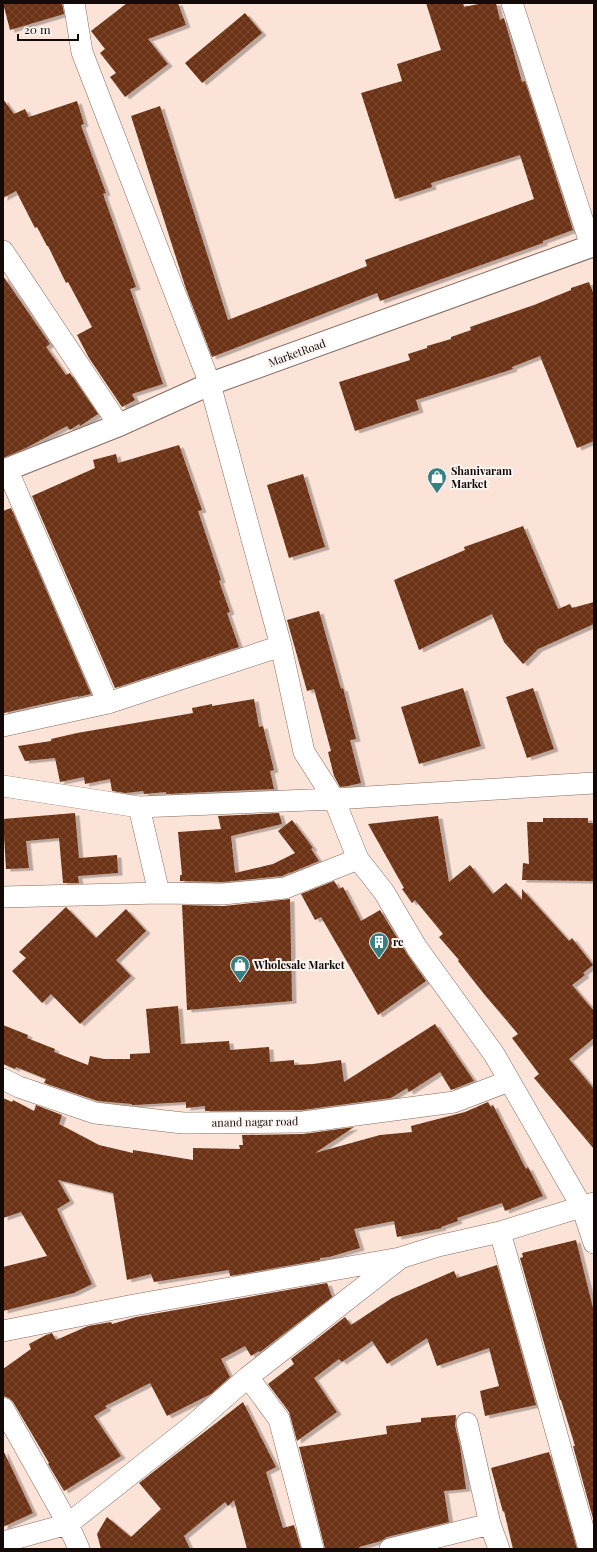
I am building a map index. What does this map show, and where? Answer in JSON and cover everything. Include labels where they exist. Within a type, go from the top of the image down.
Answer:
[{"type":"street","points":[[74,3],[82,52],[210,384],[281,646],[304,752],[334,799],[358,859],[384,892],[417,948],[494,1054],[509,1081],[588,1205],[594,1243]]},
{"type":"street","points":[[512,3],[593,245]]},
{"type":"street","name":"MarketRoad","points":[[5,470],[119,425],[210,384],[593,245]]},
{"type":"street","points":[[3,251],[119,425]]},
{"type":"street","points":[[5,470],[108,703]]},
{"type":"street","points":[[3,726],[108,703],[281,646]]},
{"type":"street","points":[[3,786],[139,807],[334,799],[594,783]]},
{"type":"street","points":[[139,807],[159,893]]},
{"type":"street","points":[[3,897],[159,893],[223,894],[285,888],[358,859]]},
{"type":"street","name":"anand nagar road","points":[[3,1079],[19,1087],[95,1113],[183,1123],[311,1121],[454,1102],[509,1081]]},
{"type":"street","points":[[3,1331],[400,1258],[438,1246],[500,1232],[588,1205]]},
{"type":"street","points":[[500,1232],[589,1549]]},
{"type":"street","points":[[3,1542],[68,1524],[193,1425],[248,1377],[400,1258]]},
{"type":"street","points":[[248,1377],[279,1419],[313,1549]]},
{"type":"street","points":[[3,1408],[68,1524],[79,1549]]},
{"type":"street","points":[[467,1423],[490,1524],[499,1549]]},
{"type":"street","points":[[390,1549],[490,1524]]},
{"type":"building","points":[[3,3],[62,3],[64,14],[10,30]]},
{"type":"building","points":[[127,3],[178,3],[186,25],[148,39],[168,64],[125,97],[110,77],[116,73],[100,53],[105,49],[91,31]]},
{"type":"building","points":[[426,3],[463,3],[464,7],[483,3],[496,3],[500,20],[504,18],[522,82],[525,81],[573,230],[543,241],[543,243],[380,301],[377,293],[212,357],[186,289],[131,116],[160,106],[228,320],[367,266],[365,260],[534,199],[520,155],[431,183],[432,187],[395,199],[361,93],[402,81],[397,64],[441,50]]},
{"type":"building","points":[[245,13],[262,33],[202,83],[185,63]]},
{"type":"building","points":[[3,99],[14,114],[25,109],[29,117],[77,101],[84,124],[81,125],[106,193],[103,194],[136,287],[130,289],[163,384],[132,394],[135,400],[122,407],[89,358],[77,335],[92,327],[68,282],[66,283],[48,246],[37,227],[35,228],[16,191],[3,198]]},
{"type":"building","points":[[3,276],[50,344],[46,347],[66,375],[70,373],[98,414],[80,426],[79,424],[70,430],[67,426],[26,448],[3,458]]},
{"type":"building","points":[[589,282],[594,295],[594,441],[577,448],[540,356],[512,367],[513,369],[416,400],[419,410],[355,431],[339,382],[410,360],[408,354],[427,348],[427,346],[451,339],[451,337],[471,330],[470,327],[534,305],[571,290],[571,288]]},
{"type":"building","points":[[179,445],[202,510],[198,511],[221,580],[219,581],[230,612],[227,613],[239,647],[115,688],[32,496],[95,468],[93,460],[116,454],[118,463]]},
{"type":"building","points":[[303,474],[325,547],[289,558],[267,485]]},
{"type":"building","points":[[11,508],[91,694],[4,713],[3,511]]},
{"type":"building","points":[[523,526],[558,609],[570,604],[572,608],[594,602],[594,624],[538,649],[523,664],[504,642],[492,614],[419,650],[394,580],[465,550],[464,547]]},
{"type":"building","points":[[319,611],[341,689],[343,688],[356,739],[350,740],[361,783],[348,786],[340,787],[334,776],[328,752],[331,751],[314,689],[307,691],[287,620]]},
{"type":"building","points":[[463,688],[481,746],[419,764],[401,707]]},
{"type":"building","points":[[533,688],[554,749],[527,758],[506,697]]},
{"type":"building","points":[[254,699],[259,727],[263,726],[274,770],[270,771],[274,789],[166,794],[166,792],[144,794],[143,791],[126,793],[112,791],[110,779],[85,784],[84,777],[60,782],[55,758],[25,761],[18,746],[51,741],[51,739],[77,733],[193,713],[192,708],[212,704],[212,706]]},
{"type":"building","points":[[75,813],[79,858],[117,855],[118,873],[78,876],[79,883],[63,883],[59,838],[26,841],[29,868],[6,869],[3,819]]},
{"type":"building","points":[[279,813],[282,824],[231,836],[235,873],[273,864],[295,853],[278,831],[292,820],[313,848],[311,849],[319,861],[282,876],[223,882],[180,881],[180,875],[182,875],[178,832],[221,829],[218,816]]},
{"type":"building","points":[[438,816],[449,882],[470,865],[493,894],[506,883],[522,900],[522,889],[569,941],[572,938],[593,965],[583,973],[585,975],[572,985],[594,1011],[594,1038],[569,1059],[594,1089],[594,1149],[534,1078],[539,1074],[512,1038],[518,1034],[439,937],[443,934],[415,900],[412,903],[402,889],[404,888],[368,824]]},
{"type":"building","points":[[543,818],[588,818],[588,823],[594,823],[594,881],[522,880],[523,863],[529,864],[527,822],[543,822]]},
{"type":"building","name":"re","points":[[334,881],[339,889],[343,887],[361,921],[380,910],[407,954],[426,981],[378,1015],[321,917],[315,920],[301,894]]},
{"type":"building","points":[[290,899],[292,1001],[187,1010],[182,905],[224,906]]},
{"type":"building","points":[[66,907],[96,938],[126,909],[146,931],[116,960],[131,976],[80,1024],[51,994],[42,1003],[12,971],[26,958],[19,952]]},
{"type":"building","points":[[178,1006],[181,1044],[229,1041],[230,1050],[269,1047],[270,1062],[294,1060],[294,1065],[341,1060],[344,1082],[435,1024],[474,1081],[451,1090],[440,1072],[409,1092],[407,1088],[391,1098],[302,1110],[205,1111],[205,1106],[186,1108],[186,1102],[132,1105],[98,1101],[44,1083],[46,1079],[16,1067],[15,1069],[3,1064],[3,1025],[28,1035],[27,1038],[55,1049],[54,1052],[88,1065],[90,1056],[104,1059],[130,1059],[130,1054],[150,1053],[146,1009]]},
{"type":"building","points":[[3,1098],[12,1102],[13,1100],[34,1111],[36,1105],[62,1115],[59,1124],[99,1145],[133,1153],[133,1150],[193,1160],[193,1148],[240,1149],[239,1145],[243,1145],[242,1135],[303,1134],[354,1127],[315,1153],[380,1135],[412,1132],[411,1126],[465,1112],[488,1102],[491,1107],[493,1105],[526,1169],[528,1167],[543,1196],[505,1211],[502,1203],[457,1218],[458,1221],[441,1227],[442,1228],[397,1237],[394,1221],[354,1229],[360,1248],[329,1257],[320,1258],[320,1260],[230,1276],[229,1270],[154,1282],[151,1274],[127,1280],[113,1193],[58,1180],[70,1201],[57,1209],[92,1284],[74,1293],[3,1311],[3,1267],[47,1256],[21,1212],[3,1218]]},
{"type":"building","points":[[576,1240],[594,1312],[594,1522],[573,1446],[575,1446],[560,1400],[520,1258],[523,1257],[522,1253]]},
{"type":"building","points":[[497,1265],[536,1405],[485,1416],[480,1391],[499,1386],[489,1348],[437,1366],[427,1338],[387,1364],[372,1341],[342,1362],[339,1359],[314,1378],[337,1412],[297,1441],[289,1412],[268,1384],[294,1364],[291,1359],[345,1317],[351,1325],[392,1298],[454,1271],[457,1278]]},
{"type":"building","points":[[327,1283],[332,1297],[260,1352],[259,1351],[251,1356],[245,1346],[221,1359],[230,1377],[211,1394],[167,1416],[150,1383],[105,1406],[107,1408],[94,1416],[121,1456],[64,1491],[13,1402],[9,1398],[3,1396],[3,1369],[31,1349],[29,1344],[46,1335],[52,1333],[56,1340],[88,1326],[111,1322],[112,1324],[136,1317]]},
{"type":"building","points":[[243,1402],[276,1467],[266,1472],[283,1528],[294,1525],[301,1549],[247,1549],[234,1500],[228,1506],[225,1502],[184,1536],[190,1549],[101,1549],[97,1534],[107,1517],[131,1537],[161,1509],[139,1483]]},
{"type":"building","points":[[456,1415],[455,1426],[460,1446],[466,1489],[444,1491],[449,1522],[387,1537],[381,1541],[359,1547],[360,1549],[325,1549],[299,1447],[387,1434],[386,1426],[421,1422],[421,1418]]},
{"type":"building","points":[[3,1450],[33,1513],[3,1527]]},
{"type":"building","points":[[549,1452],[577,1549],[513,1549],[504,1511],[503,1512],[491,1468]]},
{"type":"place","name":"Shanivaram Market","points":[[437,494]]},
{"type":"place","name":"re","points":[[379,959]]},
{"type":"place","name":"Wholesale Market","points":[[240,982]]}]
